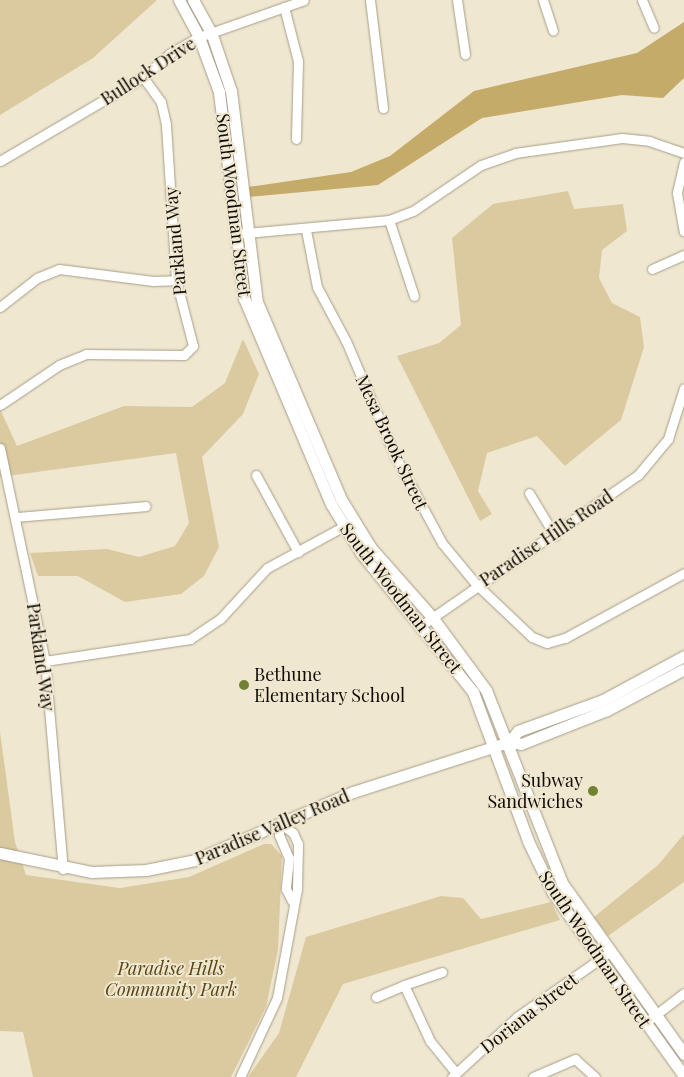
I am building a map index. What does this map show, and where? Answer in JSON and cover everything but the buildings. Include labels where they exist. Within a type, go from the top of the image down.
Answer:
[{"type":"main road","name":"South Woodman Street","points":[[179,0],[200,37],[219,92],[240,233],[264,324],[348,524],[473,692],[496,746],[538,865],[605,956],[656,1014],[684,1054]]},
{"type":"main road","name":"South Woodman Street","points":[[193,0],[211,32],[232,99],[240,233]]},
{"type":"main road","name":"South Woodman Street","points":[[348,524],[432,617],[486,690],[509,742],[549,857],[645,1023],[684,1076]]},
{"type":"main road","name":"Paradise Valley Road","points":[[509,742],[518,731],[603,700],[684,656]]},
{"type":"main road","name":"Paradise Valley Road","points":[[0,853],[63,869],[121,872],[173,865],[219,851],[354,792],[509,742],[521,744],[607,710],[684,670]]},
{"type":"street","name":"Bullock Drive","points":[[0,161],[143,77],[169,54],[200,37],[304,0]]},
{"type":"street","points":[[370,0],[383,108]]},
{"type":"street","points":[[457,0],[465,54]]},
{"type":"street","points":[[543,0],[553,30]]},
{"type":"street","points":[[642,0],[654,28]]},
{"type":"street","points":[[284,7],[298,61],[296,139]]},
{"type":"street","name":"Parkland Way","points":[[0,405],[59,366],[86,354],[190,352],[193,340],[176,280],[166,124],[161,102],[143,77]]},
{"type":"street","points":[[240,233],[306,230],[389,220],[412,211],[481,166],[506,155],[622,138],[649,140],[684,152]]},
{"type":"street","points":[[684,162],[677,194],[684,231]]},
{"type":"street","points":[[389,220],[414,296]]},
{"type":"street","name":"Mesa Brook Street","points":[[306,230],[317,287],[346,341],[395,456],[442,542],[476,584],[532,637],[547,643],[581,630],[684,573]]},
{"type":"street","points":[[652,269],[684,255]]},
{"type":"street","points":[[0,307],[37,278],[59,269],[152,281],[176,280]]},
{"type":"street","name":"Paradise Hills Road","points":[[422,625],[476,584],[555,536],[649,464],[668,440],[684,388]]},
{"type":"street","name":"Parkland Way","points":[[0,448],[45,661],[63,869]]},
{"type":"street","points":[[256,475],[298,552]]},
{"type":"street","points":[[529,493],[555,536]]},
{"type":"street","points":[[16,517],[146,506]]},
{"type":"street","points":[[45,661],[190,639],[220,620],[267,568],[348,524]]},
{"type":"street","points":[[280,823],[279,835],[289,858],[286,889],[292,901]]},
{"type":"street","points":[[240,1077],[277,998],[292,901],[297,889],[299,853],[294,833],[280,823]]},
{"type":"street","name":"Doriana Street","points":[[454,1075],[517,1017],[605,956]]},
{"type":"street","points":[[376,996],[442,972]]},
{"type":"street","points":[[404,985],[430,1041],[454,1075]]},
{"type":"street","points":[[645,1023],[684,993]]},
{"type":"street","points":[[533,1077],[575,1058],[595,1077]]},
{"type":"green space","points":[[0,0],[157,0],[93,58],[0,115]]},
{"type":"green space","points":[[568,191],[574,209],[623,204],[627,231],[602,250],[599,278],[612,303],[640,317],[644,347],[621,420],[565,466],[537,436],[487,453],[478,491],[492,514],[480,521],[397,356],[439,343],[461,325],[452,238],[493,204]]},
{"type":"green space","points":[[243,339],[259,374],[243,414],[202,457],[219,547],[204,576],[181,594],[125,602],[78,576],[38,576],[30,553],[107,549],[139,557],[175,546],[189,523],[176,453],[0,477],[0,409],[17,446],[124,406],[192,407],[225,383]]},
{"type":"green space","name":"Paradise Hills Community Park","points":[[0,732],[15,842],[26,875],[120,888],[189,877],[264,844],[271,844],[282,856],[278,950],[266,1007],[231,1077],[33,1077],[23,1032],[0,1031]]},
{"type":"green space","points":[[684,834],[684,882],[608,936],[594,917],[658,865]]},
{"type":"green space","points":[[441,896],[463,898],[481,919],[551,902],[560,920],[343,984],[296,1077],[248,1077],[279,1033],[306,937]]},
{"type":"shaded area","points":[[684,22],[684,78],[663,98],[622,95],[482,118],[378,185],[249,197],[248,187],[351,172],[390,156],[474,91],[637,53]]},
{"type":"place","name":"Bethune Elementary School","points":[[244,685]]},
{"type":"place","name":"Subway Sandwiches","points":[[593,791]]}]
